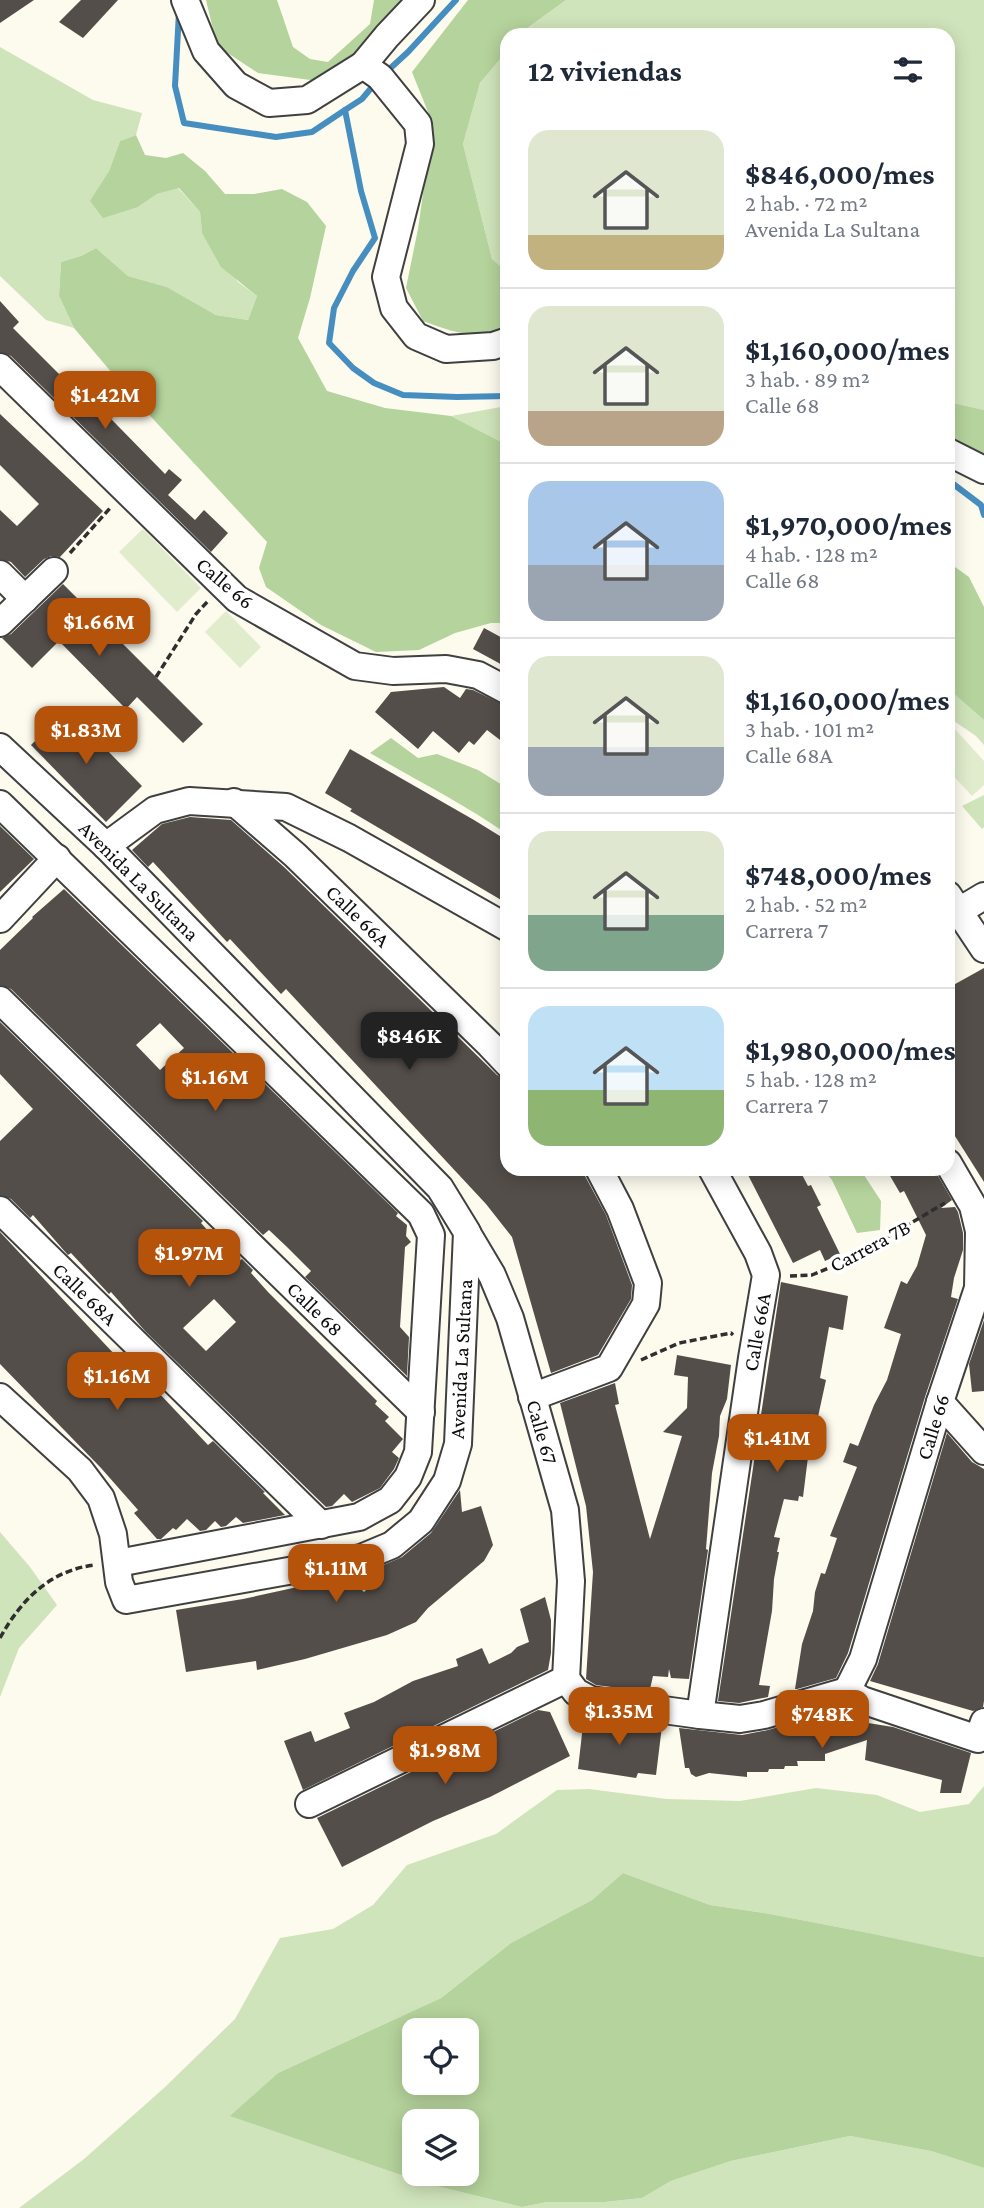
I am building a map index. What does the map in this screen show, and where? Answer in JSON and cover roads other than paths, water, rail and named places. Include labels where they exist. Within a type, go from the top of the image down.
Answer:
[{"type":"street","points":[[185,0],[206,51],[236,85],[269,103],[307,100],[373,73],[421,0]]},
{"type":"street","points":[[373,73],[418,124],[419,144],[386,277],[394,309],[416,336],[446,349],[500,344]]},
{"type":"street","name":"Calle 66","points":[[0,367],[237,599],[355,666],[393,671],[446,669],[478,674],[500,686]]},
{"type":"street","points":[[955,456],[984,470]]},
{"type":"street","points":[[0,623],[54,571]]},
{"type":"street","points":[[0,574],[25,599]]},
{"type":"street","name":"Avenida La Sultana","points":[[0,747],[106,846],[440,1188],[467,1233],[458,1444],[447,1481],[421,1521],[392,1545],[361,1558],[126,1600],[119,1582],[118,1563],[359,1517],[390,1500],[408,1477],[418,1452],[431,1235],[421,1214],[0,804]]},
{"type":"street","points":[[106,846],[155,810],[189,801],[286,807],[349,838],[500,923]]},
{"type":"street","name":"Calle 66A","points":[[234,802],[295,855],[500,1056]]},
{"type":"street","points":[[0,919],[57,858]]},
{"type":"street","points":[[955,903],[984,896]]},
{"type":"street","points":[[955,905],[984,949]]},
{"type":"street","name":"Calle 68","points":[[0,1000],[421,1412]]},
{"type":"street","name":"Calle 66","points":[[847,1691],[863,1659],[940,1402],[978,1287],[979,1231],[974,1199],[955,1173]]},
{"type":"street","points":[[532,1397],[609,1368],[646,1304],[648,1283],[620,1209],[603,1176]]},
{"type":"street","name":"Calle 66A","points":[[700,1715],[766,1275],[758,1253],[716,1176]]},
{"type":"street","name":"Calle 68A","points":[[0,1210],[321,1525]]},
{"type":"street","points":[[431,1235],[467,1233]]},
{"type":"street","name":"Calle 67","points":[[467,1233],[492,1275],[510,1318],[565,1510],[571,1581],[566,1679]]},
{"type":"street","points":[[0,1397],[80,1469],[101,1498],[113,1534],[118,1563]]},
{"type":"street","points":[[940,1402],[984,1451]]},
{"type":"street","points":[[309,1804],[566,1679],[576,1692],[591,1700],[740,1718],[764,1715],[847,1691],[862,1700],[981,1731]]},
{"type":"waterway","points":[[384,74],[456,0]]},
{"type":"waterway","points":[[179,12],[175,86],[184,123],[276,137],[312,132],[345,110],[361,191],[375,238],[353,271],[334,308],[329,343],[353,368],[374,383],[403,395],[500,396]]},
{"type":"waterway","points":[[345,110],[362,99],[377,81]]},
{"type":"waterway","points":[[955,485],[981,505],[984,515]]}]
